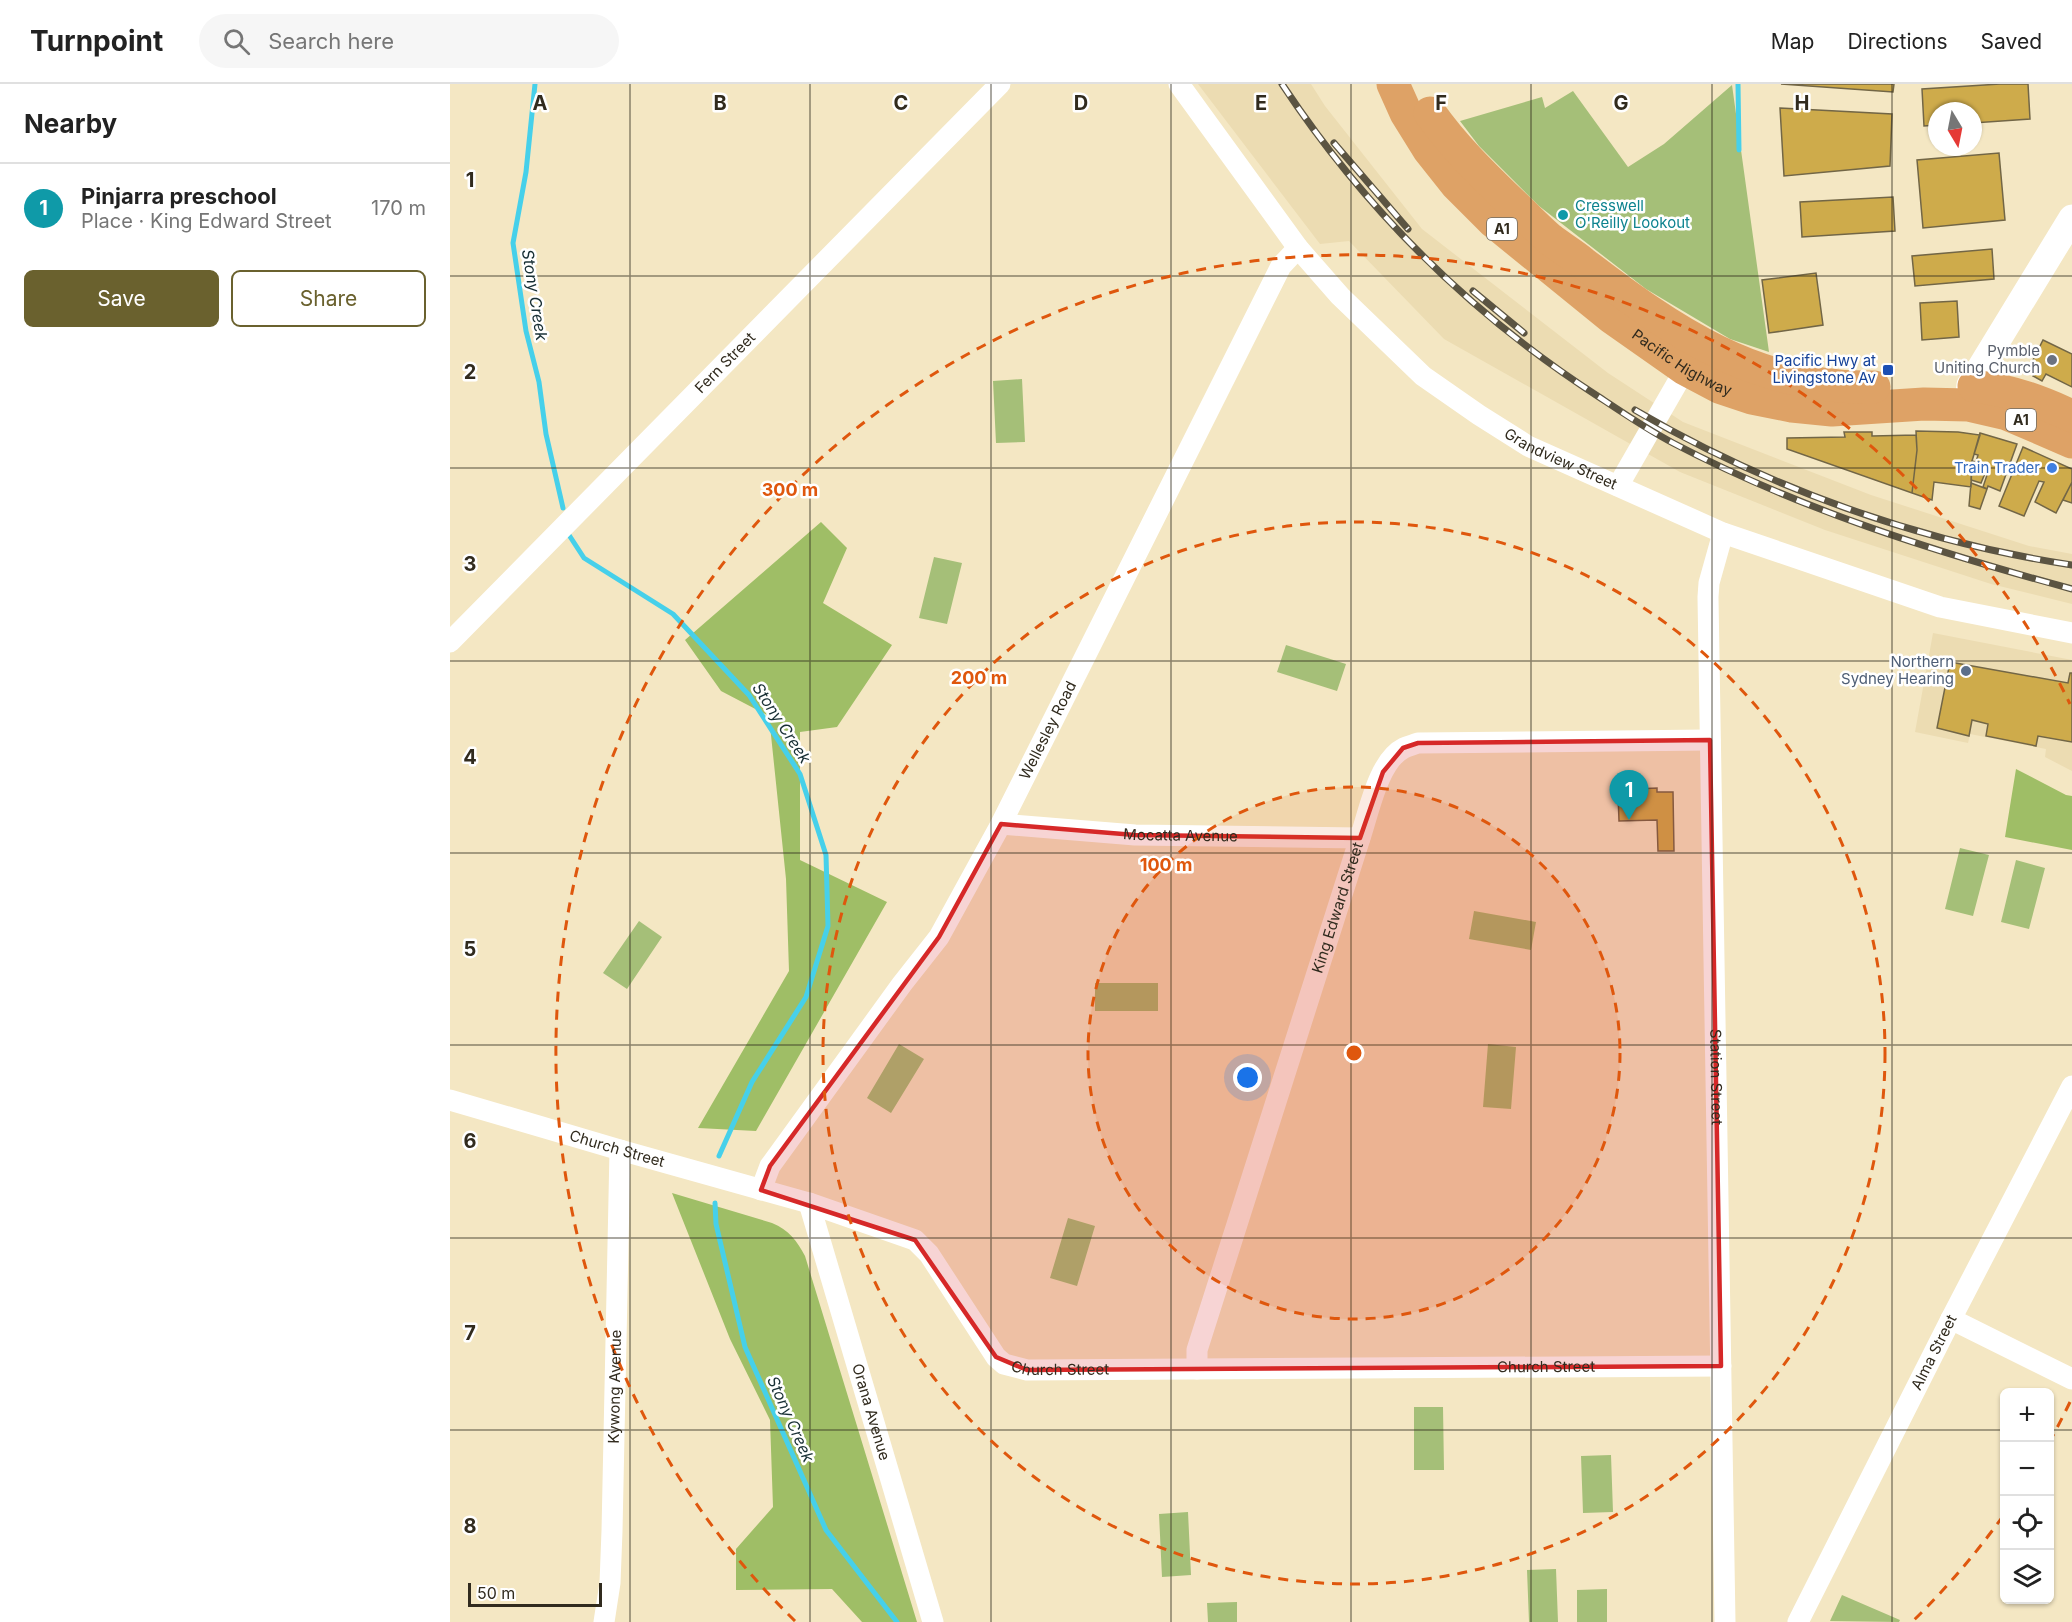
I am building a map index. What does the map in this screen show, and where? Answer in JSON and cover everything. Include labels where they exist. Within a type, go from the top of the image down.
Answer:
[{"type":"highway","name":"Pacific Highway","points":[[1393,84],[1406,113],[1429,150],[1456,184],[1494,222],[1611,317],[1692,356]]},
{"type":"highway","name":"Pacific Highway","points":[[1415,84],[1426,109],[1473,166],[1550,238],[1658,318],[1719,387],[1752,398],[1792,406],[1832,410],[1924,404],[2006,390],[2072,416]]},
{"type":"highway","name":"Pacific Highway","points":[[1969,395],[2072,442]]},
{"type":"street","name":"Fern Street","points":[[450,642],[1000,84]]},
{"type":"street","name":"Grandview Street","points":[[1179,84],[1298,248],[1340,296],[1423,376],[1479,416],[1528,446],[1723,533],[1940,607],[2072,633]]},
{"type":"street","points":[[1969,395],[2072,218]]},
{"type":"street","name":"Wellesley Road","points":[[761,1190],[770,1166],[902,984],[939,937],[1001,824],[1281,266],[1298,248]]},
{"type":"street","points":[[1618,486],[1692,356]]},
{"type":"street","name":"Station Street","points":[[1723,533],[1709,583],[1708,597],[1725,1622]]},
{"type":"street","name":"King Edward Street","points":[[1197,1369],[1197,1350],[1360,838],[1383,772],[1390,759],[1403,748],[1418,743],[1710,740]]},
{"type":"street","name":"Mocatta Avenue","points":[[1001,824],[1135,835],[1360,838]]},
{"type":"street","name":"Alma Street","points":[[1798,1622],[2072,1086]]},
{"type":"street","name":"Church Street","points":[[450,1100],[808,1203],[915,1240],[924,1246],[996,1357],[1004,1364],[1027,1370],[1720,1366]]},
{"type":"street","name":"Kywong Avenue","points":[[604,1622],[610,1583],[612,1531],[620,1150]]},
{"type":"street","name":"Orana Avenue","points":[[808,1203],[933,1622]]},
{"type":"street","points":[[1951,1319],[2072,1379]]},
{"type":"highlighted area","points":[[1710,740],[1721,1366],[1027,1370],[996,1357],[915,1240],[761,1190],[770,1166],[939,937],[1001,824],[1135,835],[1360,838],[1383,772],[1403,748],[1418,743]]},
{"type":"shaded area","points":[[1198,84],[1311,84],[1325,106],[1422,229],[1608,373],[1683,422],[1871,495],[2029,546],[2072,554],[2072,604],[1991,584],[1825,530],[1680,472],[1444,339],[1349,241],[1320,244]]},
{"type":"shaded area","points":[[1933,633],[2072,660],[2072,771],[2045,757],[2046,749],[1970,734],[1968,743],[1915,732]]},
{"type":"green space","points":[[1732,85],[1769,352],[1730,339],[1646,289],[1539,206],[1479,146],[1460,121],[1542,97],[1545,108],[1573,91],[1628,167],[1664,144]]},
{"type":"green space","points":[[1022,379],[1025,442],[996,443],[993,381]]},
{"type":"green space","points":[[821,522],[847,548],[823,603],[892,645],[837,727],[800,732],[800,860],[887,902],[756,1131],[698,1128],[789,971],[786,879],[769,716],[721,691],[685,640]]},
{"type":"green space","points":[[934,557],[962,563],[947,624],[919,618]]},
{"type":"green space","points":[[1286,645],[1346,664],[1337,691],[1277,672]]},
{"type":"green space","points":[[2016,769],[2072,796],[2072,850],[2005,837]]},
{"type":"green space","points":[[1960,848],[1989,855],[1973,916],[1945,909]]},
{"type":"green space","points":[[2016,860],[2045,868],[2029,929],[2001,922]]},
{"type":"green space","points":[[1474,911],[1536,922],[1531,950],[1469,939]]},
{"type":"green space","points":[[639,921],[662,937],[627,989],[603,973]]},
{"type":"green space","points":[[1095,983],[1158,983],[1158,1011],[1095,1011]]},
{"type":"green space","points":[[899,1044],[924,1059],[891,1113],[867,1098]]},
{"type":"green space","points":[[1488,1044],[1516,1047],[1511,1109],[1483,1107]]},
{"type":"green space","points":[[672,1193],[772,1223],[796,1241],[805,1256],[917,1622],[862,1622],[832,1589],[736,1590],[736,1549],[773,1507],[770,1420],[730,1339]]},
{"type":"green space","points":[[1068,1218],[1095,1226],[1077,1286],[1050,1278]]},
{"type":"green space","points":[[1414,1407],[1443,1407],[1444,1470],[1414,1470]]},
{"type":"green space","points":[[1611,1455],[1613,1512],[1583,1513],[1581,1456]]},
{"type":"green space","points":[[1188,1512],[1191,1575],[1162,1577],[1159,1514]]},
{"type":"green space","points":[[1556,1569],[1558,1622],[1529,1622],[1527,1570]]},
{"type":"green space","points":[[1607,1589],[1607,1622],[1577,1622],[1577,1590]]},
{"type":"green space","points":[[1842,1595],[1900,1620],[1899,1622],[1830,1621]]},
{"type":"green space","points":[[1237,1602],[1237,1622],[1208,1622],[1207,1603]]},
{"type":"building","points":[[1781,84],[1894,84],[1893,92]]},
{"type":"building","points":[[2028,84],[2030,119],[1982,122],[1982,102],[1928,102],[1928,126],[1924,126],[1922,89]]},
{"type":"building","points":[[1780,108],[1892,114],[1890,166],[1784,176]]},
{"type":"building","points":[[1999,153],[2005,220],[1923,228],[1917,160]]},
{"type":"building","points":[[1893,197],[1895,231],[1802,237],[1800,202]]},
{"type":"building","points":[[1992,249],[1994,279],[1915,286],[1912,256]]},
{"type":"building","points":[[1816,273],[1823,325],[1769,333],[1762,280]]},
{"type":"building","points":[[1957,301],[1959,337],[1922,340],[1920,303]]},
{"type":"building","name":"Pymble Uniting Church","points":[[2043,340],[2072,354],[2072,387],[2046,374],[2042,381],[2033,376],[2037,369],[2030,366]]},
{"type":"building","points":[[1916,431],[1980,435],[1972,461],[1971,487],[1934,482],[1932,500],[1912,493],[1917,450]]},
{"type":"building","points":[[1844,432],[1872,432],[1872,436],[1916,435],[1917,450],[1912,493],[1787,449],[1787,438],[1845,437]]},
{"type":"building","points":[[1980,433],[2017,444],[2000,491],[1988,486],[1987,489],[1983,487],[1988,472],[1986,471],[1981,483],[1971,480],[1972,461],[1976,462],[1978,455],[1974,454]]},
{"type":"building","points":[[2023,447],[2072,469],[2072,482],[2056,513],[2035,502],[2044,482],[2039,481],[2024,516],[1999,506]]},
{"type":"building","points":[[2072,482],[2072,503],[2063,500]]},
{"type":"building","points":[[1971,483],[1987,489],[1980,509],[1969,506]]},
{"type":"building","points":[[1950,662],[2068,683],[2070,673],[2072,673],[2072,742],[2038,736],[2036,746],[1986,736],[1988,724],[1972,720],[1969,736],[1937,728]]},
{"type":"building","points":[[1657,788],[1657,792],[1673,792],[1674,851],[1658,851],[1657,820],[1619,821],[1618,793],[1635,792],[1635,789]]},
{"type":"waterway","name":"Stony Creek","points":[[535,84],[526,172],[513,243],[526,331],[539,382],[546,434],[563,508]]},
{"type":"waterway","points":[[1738,84],[1739,150]]},
{"type":"waterway","name":"Stony Creek","points":[[569,535],[584,558],[673,614],[749,695],[800,774],[826,855],[828,926],[806,997],[752,1082],[719,1156]]},
{"type":"waterway","name":"Stony Creek","points":[[715,1203],[716,1224],[745,1347],[826,1530],[897,1622]]},
{"type":"railway","points":[[1282,84],[1349,175],[1424,257],[1465,295],[1552,365],[1654,433],[1721,467],[1868,527],[1970,560],[2072,589]]},
{"type":"railway","points":[[1334,143],[1408,229]]},
{"type":"railway","points":[[1473,291],[1524,333]]},
{"type":"railway","points":[[1635,410],[1738,464],[1846,508],[1958,542],[2072,565]]},
{"type":"place","name":"Cresswell O'Reilly Lookout","points":[[1563,215]]},
{"type":"place","name":"Pymble Uniting Church","points":[[2052,360]]},
{"type":"place","name":"Pacific Hwy at Livingstone Av","points":[[1888,370]]},
{"type":"place","name":"Train Trader","points":[[2052,468]]},
{"type":"place","name":"Northern Sydney Hearing","points":[[1966,671]]},
{"type":"place","name":"Pinjarra preschool","points":[[1629,820]]}]
